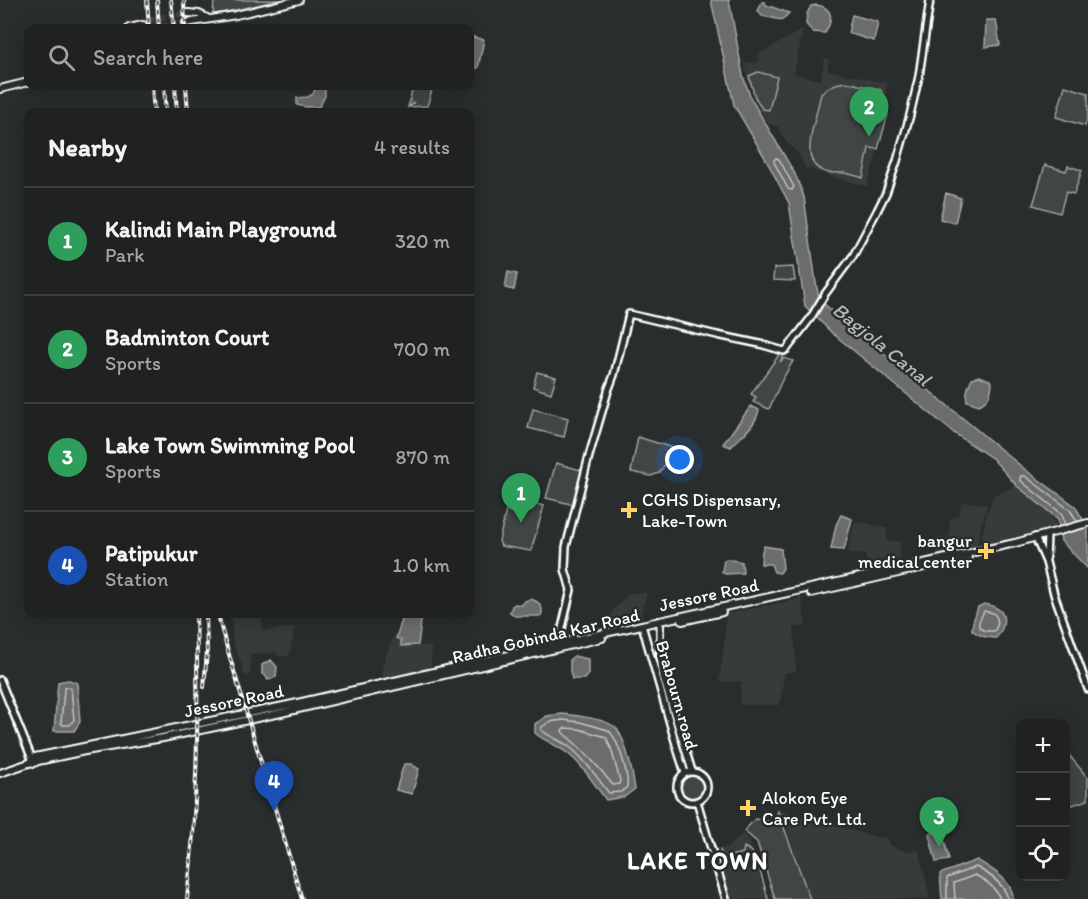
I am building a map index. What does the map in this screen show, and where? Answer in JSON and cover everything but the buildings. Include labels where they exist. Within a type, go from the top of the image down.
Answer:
[{"type":"main road","points":[[186,23],[236,15],[299,0]]},
{"type":"main road","points":[[188,13],[199,14],[210,20]]},
{"type":"main road","points":[[0,89],[24,83]]},
{"type":"main road","name":"Radha Gobinda Kar Road","points":[[660,623],[854,584],[1088,525]]},
{"type":"main road","name":"Jessore Road","points":[[34,759],[159,732],[299,706],[660,623]]},
{"type":"main road","points":[[0,771],[34,759],[209,729],[299,706]]},
{"type":"street","points":[[561,645],[562,628],[571,594],[565,569],[566,547],[629,314],[787,350],[853,256],[877,211],[897,162],[908,124],[919,76],[930,0]]},
{"type":"street","points":[[1046,562],[1047,536]]},
{"type":"street","points":[[1036,539],[1046,562],[1054,594],[1088,689]]},
{"type":"street","points":[[660,623],[663,678],[688,772]]},
{"type":"street","name":"Brabourn road","points":[[642,627],[676,748],[688,772]]},
{"type":"street","points":[[0,680],[28,748],[33,752],[34,759]]},
{"type":"street","points":[[688,772],[702,775],[707,784],[705,795],[697,801],[685,800],[679,794],[677,786],[679,778],[688,772]]},
{"type":"street","points":[[697,801],[726,899]]},
{"type":"shaded area","points":[[214,0],[280,0],[213,15]]},
{"type":"shaded area","points":[[803,29],[794,74],[820,80],[825,58],[829,59],[827,70],[887,83],[885,113],[888,114],[867,187],[805,168],[799,155],[787,142],[778,126],[768,124],[753,98],[744,63],[757,63],[760,54]]},
{"type":"shaded area","points":[[758,72],[777,77],[769,110],[762,109],[755,97],[749,76]]},
{"type":"shaded area","points":[[846,82],[881,90],[880,112],[888,114],[878,149],[869,148],[863,178],[844,173],[825,172],[815,165],[810,155],[812,131],[821,94],[832,85]]},
{"type":"shaded area","points":[[1065,86],[1088,93],[1088,115],[1085,126],[1056,117]]},
{"type":"shaded area","points":[[412,90],[432,90],[427,106],[410,107],[414,102],[408,107]]},
{"type":"shaded area","points":[[1045,165],[1066,171],[1068,166],[1082,170],[1074,194],[1066,192],[1060,213],[1033,205]]},
{"type":"shaded area","points":[[793,267],[795,281],[773,280],[774,268]]},
{"type":"shaded area","points":[[781,352],[783,356],[780,362],[784,358],[793,361],[769,409],[753,402],[756,397],[751,394]]},
{"type":"shaded area","points":[[537,372],[556,377],[551,393],[533,387]]},
{"type":"shaded area","points":[[533,409],[568,418],[564,437],[528,428]]},
{"type":"shaded area","points":[[638,437],[676,449],[659,473],[651,476],[631,472]]},
{"type":"shaded area","points":[[556,463],[584,471],[575,505],[546,498]]},
{"type":"shaded area","points":[[1016,486],[1024,494],[1050,509],[1057,527],[1054,530],[979,549],[993,496]]},
{"type":"shaded area","points":[[509,497],[544,506],[531,551],[501,546],[499,541]]},
{"type":"shaded area","points":[[962,502],[987,504],[976,548],[937,557],[937,539],[949,537],[950,520],[958,515]]},
{"type":"shaded area","points":[[855,521],[887,528],[887,542],[900,541],[899,566],[868,573],[865,554],[847,554]]},
{"type":"shaded area","points":[[630,593],[647,593],[641,612],[644,623],[612,629],[610,618],[613,610]]},
{"type":"shaded area","points":[[801,597],[806,625],[794,628],[796,671],[785,673],[779,705],[740,705],[741,681],[719,682],[726,614]]},
{"type":"shaded area","points":[[231,618],[261,618],[263,631],[295,627],[289,656],[278,656],[276,652],[250,655],[250,675],[244,676],[233,643]]},
{"type":"shaded area","points":[[393,638],[400,640],[402,646],[431,646],[431,671],[382,682],[383,663]]},
{"type":"shaded area","points":[[1070,756],[1088,778],[1088,800],[1070,806]]},
{"type":"shaded area","points":[[689,773],[697,774],[703,781],[702,796],[693,799],[681,793],[681,784]]},
{"type":"shaded area","points":[[780,810],[880,838],[888,838],[890,845],[903,851],[919,850],[930,899],[811,899]]},
{"type":"shaded area","points":[[778,811],[810,899],[775,899],[757,842],[744,831],[755,819],[774,822]]},
{"type":"shaded area","points":[[743,833],[750,843],[767,899],[728,899],[714,851],[728,847]]},
{"type":"water","points":[[711,0],[729,0],[743,76],[751,99],[795,174],[804,197],[816,283],[824,304],[1027,471],[1075,506],[1088,528],[1088,569],[1061,541],[1058,519],[1017,486],[992,458],[954,433],[831,332],[805,306],[789,203],[734,105]]},
{"type":"water","points":[[762,2],[789,13],[782,20],[762,16],[758,11]]},
{"type":"water","points":[[817,5],[827,9],[830,15],[830,24],[825,33],[813,32],[806,24],[811,6]]},
{"type":"water","points":[[852,15],[878,22],[874,41],[848,33]]},
{"type":"water","points":[[986,20],[996,20],[1000,45],[985,47]]},
{"type":"water","points":[[474,37],[484,40],[478,68],[474,68]]},
{"type":"water","points":[[315,90],[325,90],[325,96],[319,107],[297,105],[297,98],[313,94]]},
{"type":"water","points":[[946,193],[961,198],[955,223],[940,219]]},
{"type":"water","points":[[508,272],[517,274],[514,290],[505,288]]},
{"type":"water","points":[[979,376],[992,383],[989,396],[979,405],[967,401],[967,395],[972,378]]},
{"type":"water","points":[[751,406],[759,410],[751,426],[731,447],[723,444]]},
{"type":"water","points":[[841,515],[852,519],[844,550],[831,549],[836,525]]},
{"type":"water","points":[[764,546],[781,549],[783,568],[780,573],[774,572],[771,564],[761,564]]},
{"type":"water","points":[[724,560],[742,562],[743,573],[725,574],[722,572]]},
{"type":"water","points":[[530,599],[540,604],[541,616],[515,616],[510,612],[515,604],[522,605]]},
{"type":"water","points":[[984,604],[999,609],[1002,613],[1003,626],[996,638],[981,635],[972,630],[978,607]]},
{"type":"water","points":[[403,618],[421,618],[418,645],[401,646],[401,640],[396,638]]},
{"type":"water","points":[[574,656],[588,659],[588,674],[584,679],[572,679],[570,659]]},
{"type":"water","points":[[271,660],[277,667],[276,677],[268,680],[262,674],[262,665]]},
{"type":"water","points":[[69,680],[77,683],[80,722],[74,731],[54,731],[58,682]]},
{"type":"water","points":[[562,714],[600,720],[617,729],[626,749],[635,789],[624,797],[606,800],[573,758],[535,733],[535,724],[547,716]]},
{"type":"water","points":[[404,764],[411,764],[419,769],[412,794],[396,790]]},
{"type":"water","points":[[942,831],[949,860],[936,862],[929,834]]},
{"type":"water","points":[[977,860],[994,871],[1010,886],[1013,899],[942,899],[940,874]]},
{"type":"waterway","points":[[720,850],[726,857],[743,853],[744,847],[752,852],[758,863],[768,899]]},
{"type":"tunnel","points":[[145,24],[154,19],[188,13]]},
{"type":"tunnel","points":[[178,24],[186,23]]},
{"type":"railway","points":[[147,0],[149,24]]},
{"type":"railway","points":[[157,0],[159,24]]},
{"type":"railway","points":[[171,0],[174,24]]},
{"type":"railway","points":[[184,0],[185,24]]},
{"type":"railway","points":[[152,90],[154,108]]},
{"type":"railway","points":[[164,90],[166,108]]},
{"type":"railway","points":[[175,90],[177,108]]},
{"type":"railway","points":[[186,90],[188,108]]},
{"type":"railway","points":[[187,899],[197,757],[196,618]]},
{"type":"railway","points":[[204,687],[207,652],[206,618]]},
{"type":"railway","points":[[219,618],[302,899]]},
{"type":"place","name":"Badminton Court","points":[[869,137]]},
{"type":"place","name":"CGHS Dispensary, Lake-Town","points":[[629,510]]},
{"type":"place","name":"Kalindi Main Playground","points":[[521,523]]},
{"type":"place","name":"bangur medical center","points":[[986,551]]},
{"type":"place","name":"Alokon Eye Care Pvt. Ltd.","points":[[748,808]]},
{"type":"place","name":"Patipukur","points":[[274,811]]},
{"type":"place","name":"Lake Town Swimming Pool","points":[[939,847]]},
{"type":"district","name":"LAKE TOWN","points":[[698,860]]},
{"type":"water label","name":"Bagjola Canal","points":[[882,344]]}]
